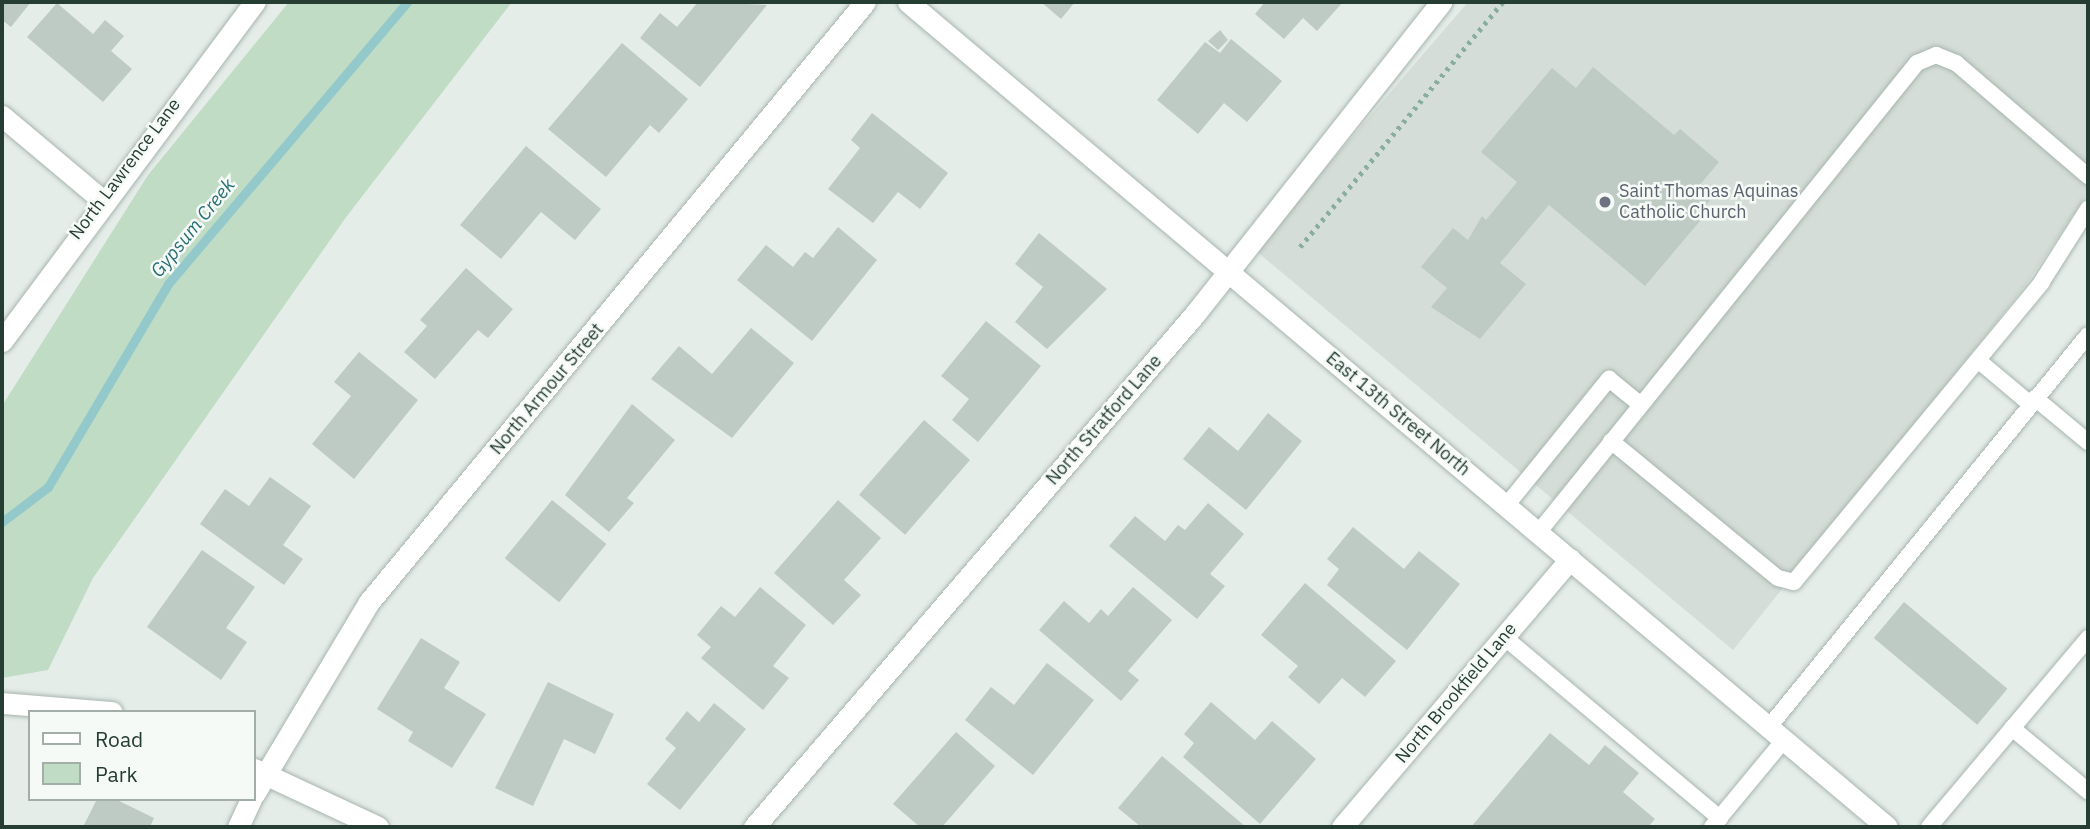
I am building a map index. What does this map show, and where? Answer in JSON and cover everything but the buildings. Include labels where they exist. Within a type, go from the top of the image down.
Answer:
[{"type":"street","name":"North Lawrence Lane","points":[[2,341],[102,200],[255,2]]},
{"type":"street","name":"North Armour Street","points":[[257,779],[369,602],[865,2]]},
{"type":"street","name":"East 13th Street North","points":[[908,2],[1888,827]]},
{"type":"street","name":"North Stratford Lane","points":[[754,827],[1194,315],[1226,269],[1441,2]]},
{"type":"street","points":[[2,116],[102,200]]},
{"type":"street","name":"North Brookfield Lane","points":[[1342,827],[1570,559]]},
{"type":"street","points":[[2,703],[88,710]]},
{"type":"street","points":[[257,779],[378,827]]},
{"type":"street","points":[[238,827],[250,801]]},
{"type":"lane","points":[[1538,533],[1917,64],[1936,55],[1956,63],[2088,176]]},
{"type":"lane","points":[[1611,441],[1779,578],[1794,582],[2042,283],[2088,209]]},
{"type":"lane","points":[[1504,637],[1716,823],[1777,734],[2032,401],[2088,335]]},
{"type":"lane","points":[[1979,361],[2088,442]]},
{"type":"lane","points":[[1506,506],[1609,379],[1640,404]]},
{"type":"lane","points":[[1929,827],[2088,638]]},
{"type":"lane","points":[[2012,728],[2088,791]]},
{"type":"path","points":[[1300,247],[1503,2]]},
{"type":"shaded area","points":[[1468,2],[2088,2],[2088,193],[2025,286],[1733,650],[1255,250]]},
{"type":"green space","points":[[289,2],[512,2],[347,216],[93,578],[48,670],[2,678],[2,406],[148,175]]},
{"type":"waterway","name":"Gypsum Creek","points":[[2,522],[48,487],[168,284],[407,2]]},
{"type":"place","name":"Saint Thomas Aquinas Catholic Church","points":[[1605,202]]}]
